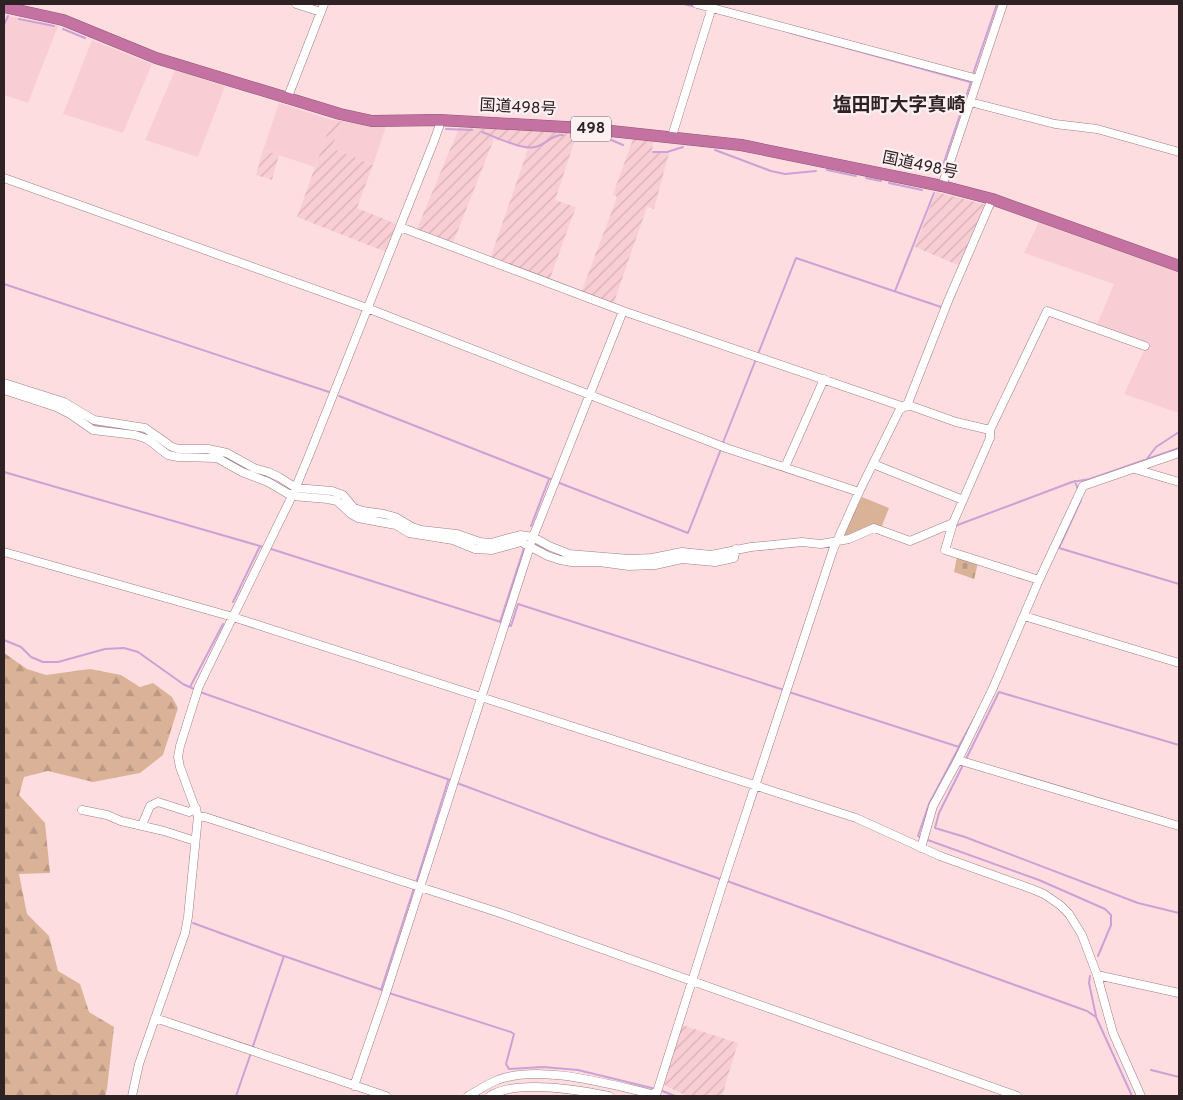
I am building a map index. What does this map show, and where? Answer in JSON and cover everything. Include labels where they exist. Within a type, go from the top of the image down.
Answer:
[{"type":"highway","name":"国道498号","points":[[4,7],[63,20],[156,58],[340,114],[372,121],[439,120],[513,123],[672,136],[741,145],[942,186],[992,199],[1081,229],[1179,266]]},
{"type":"street","points":[[296,4],[321,12]]},
{"type":"street","points":[[287,99],[324,4]]},
{"type":"street","points":[[697,4],[712,6],[978,79]]},
{"type":"street","points":[[942,186],[1003,4]]},
{"type":"street","points":[[672,136],[712,6]]},
{"type":"street","points":[[970,102],[1056,124],[1097,129],[1179,152]]},
{"type":"street","points":[[132,1096],[139,1064],[185,933],[196,841],[197,812],[178,757],[196,695],[296,488],[434,141],[439,127],[439,120]]},
{"type":"street","points":[[4,178],[367,308],[722,446],[859,492]]},
{"type":"street","points":[[468,1096],[496,1080],[514,1076],[542,1074],[568,1076],[652,1094],[658,1088],[722,886],[833,550],[899,411],[908,403],[948,301],[992,199]]},
{"type":"street","points":[[400,227],[622,311],[904,407],[911,406],[956,422],[990,430]]},
{"type":"street","points":[[354,1086],[388,988],[417,886],[453,787],[533,537],[622,311]]},
{"type":"street","points":[[1039,580],[945,550],[952,526],[990,438],[990,430],[1047,311],[1146,346]]},
{"type":"street","points":[[785,467],[824,379]]},
{"type":"street","points":[[4,382],[64,402],[94,420],[145,428],[172,447],[208,449],[227,453],[254,468],[279,477],[296,488],[332,491],[344,495],[354,508],[395,517],[416,528],[457,534],[480,542],[492,543],[520,535],[533,537],[569,554],[629,559],[652,558],[682,552],[711,555],[736,549],[802,542],[821,544],[837,540],[849,540],[874,528],[910,541],[952,526]]},
{"type":"street","points":[[4,390],[56,407],[93,430],[135,435],[147,439],[168,455],[217,458],[254,478],[268,482],[292,496],[337,501],[358,518],[396,524],[409,533],[453,540],[475,549],[492,550],[521,542],[560,560],[628,566],[655,565],[682,559],[715,562],[734,558],[736,549]]},
{"type":"street","points":[[923,842],[934,806],[958,760],[1083,486],[1179,453]]},
{"type":"street","points":[[873,464],[963,500]]},
{"type":"street","points":[[1135,469],[1179,482]]},
{"type":"street","points":[[4,552],[233,617],[856,818],[923,842],[1032,889],[1053,900],[1069,914],[1082,935],[1097,975],[1113,1033],[1141,1096]]},
{"type":"street","points":[[1024,616],[1179,663]]},
{"type":"street","points":[[958,760],[1179,826]]},
{"type":"street","points":[[142,825],[150,806],[158,802],[189,812],[197,812],[205,817],[500,913],[1017,1096]]},
{"type":"street","points":[[82,810],[107,815],[196,841]]},
{"type":"street","points":[[1097,975],[1179,992]]},
{"type":"street","points":[[155,1018],[386,1096]]},
{"type":"street","points":[[490,1096],[511,1089],[541,1087],[609,1096]]},
{"type":"shaded area","points":[[9,16],[58,26],[28,103],[4,95],[4,29]]},
{"type":"shaded area","points":[[92,40],[152,64],[123,133],[63,114]]},
{"type":"shaded area","points":[[175,70],[225,86],[198,157],[145,140]]},
{"type":"shaded area","points":[[279,103],[332,120],[315,167],[263,150]]},
{"type":"shaded area","points":[[332,120],[341,121],[332,148],[373,165],[357,208],[396,224],[386,252],[297,217]]},
{"type":"shaded area","points":[[341,121],[386,127],[373,165],[332,148]]},
{"type":"shaded area","points":[[459,128],[577,134],[555,200],[576,207],[549,281],[490,259],[528,149],[494,139],[453,243],[416,231]]},
{"type":"shaded area","points":[[633,139],[653,141],[652,153],[669,153],[654,209],[647,207],[613,305],[581,293],[617,197],[613,194]]},
{"type":"shaded area","points":[[263,150],[279,155],[272,180],[256,175]]},
{"type":"shaded area","points":[[936,192],[986,205],[960,266],[915,247]]},
{"type":"shaded area","points":[[1040,220],[1179,273],[1179,413],[1124,394],[1147,344],[1096,327],[1114,284],[1024,253]]},
{"type":"shaded area","points":[[682,1025],[738,1043],[722,1096],[687,1096],[662,1084]]},
{"type":"green space","points":[[862,497],[889,508],[881,528],[847,537],[842,536]]},
{"type":"green space","points":[[957,557],[978,563],[974,579],[954,572]]},
{"type":"green space","points":[[4,653],[27,669],[46,675],[90,669],[121,675],[140,687],[153,683],[172,697],[178,708],[163,755],[140,773],[93,782],[48,771],[24,777],[19,795],[45,823],[50,873],[19,874],[27,914],[49,936],[58,971],[80,984],[89,1012],[114,1027],[105,1096],[4,1096]]},
{"type":"waterway","points":[[684,4],[696,7]]},
{"type":"waterway","points":[[973,74],[997,4]]},
{"type":"waterway","points":[[4,25],[8,16]]},
{"type":"waterway","points":[[19,19],[54,26]]},
{"type":"waterway","points":[[63,29],[85,38]]},
{"type":"waterway","points":[[788,32],[820,41]]},
{"type":"waterway","points":[[825,42],[970,82]]},
{"type":"waterway","points":[[937,175],[943,165],[972,79]]},
{"type":"waterway","points":[[446,129],[472,130]]},
{"type":"waterway","points":[[482,132],[523,147],[539,146],[556,136],[563,135]]},
{"type":"waterway","points":[[573,136],[591,137]]},
{"type":"waterway","points":[[600,137],[623,145]]},
{"type":"waterway","points":[[653,152],[667,152],[683,147]]},
{"type":"waterway","points":[[715,150],[771,171],[785,174],[816,171]]},
{"type":"waterway","points":[[827,170],[856,176]]},
{"type":"waterway","points":[[866,178],[881,181]]},
{"type":"waterway","points":[[889,183],[922,190]]},
{"type":"waterway","points":[[895,291],[934,193]]},
{"type":"waterway","points":[[758,354],[796,258],[941,307]]},
{"type":"waterway","points":[[4,284],[329,392]]},
{"type":"waterway","points":[[722,445],[756,359]]},
{"type":"waterway","points":[[339,396],[553,480]]},
{"type":"waterway","points":[[90,424],[149,435]]},
{"type":"waterway","points":[[1146,460],[1156,447],[1179,432]]},
{"type":"waterway","points":[[153,438],[160,445]]},
{"type":"waterway","points":[[955,526],[1072,482],[1090,479],[1179,448]]},
{"type":"waterway","points":[[557,482],[688,533],[721,449]]},
{"type":"waterway","points":[[168,450],[177,453],[215,454]]},
{"type":"waterway","points":[[220,456],[269,478],[280,485]]},
{"type":"waterway","points":[[4,472],[260,546]]},
{"type":"waterway","points":[[531,526],[549,479]]},
{"type":"waterway","points":[[1075,481],[1078,490]]},
{"type":"waterway","points":[[313,494],[323,494]]},
{"type":"waterway","points":[[337,496],[347,505]]},
{"type":"waterway","points":[[1081,500],[1059,548],[1179,584]]},
{"type":"waterway","points":[[363,515],[376,516]]},
{"type":"waterway","points":[[533,542],[550,553]]},
{"type":"waterway","points":[[233,602],[260,546],[263,547]]},
{"type":"waterway","points":[[754,550],[797,546]]},
{"type":"waterway","points":[[268,548],[504,623]]},
{"type":"waterway","points":[[500,622],[524,548]]},
{"type":"waterway","points":[[508,625],[511,626],[518,604],[784,690]]},
{"type":"waterway","points":[[190,687],[223,624]]},
{"type":"waterway","points":[[4,640],[21,647],[31,657],[43,662],[58,662],[105,649],[124,648],[138,652],[183,684],[196,690]]},
{"type":"waterway","points":[[200,692],[453,781]]},
{"type":"waterway","points":[[789,692],[959,747],[929,804],[918,836],[921,837]]},
{"type":"waterway","points":[[966,759],[999,692],[1179,745]]},
{"type":"waterway","points":[[959,746],[976,715]]},
{"type":"waterway","points":[[963,765],[939,813],[935,828],[965,837],[1138,903],[1179,913]]},
{"type":"waterway","points":[[416,883],[448,781]]},
{"type":"waterway","points":[[457,783],[723,880]]},
{"type":"waterway","points":[[925,839],[1039,880],[1105,909],[1111,915],[1111,925],[1098,956]]},
{"type":"waterway","points":[[727,881],[1087,1011],[1096,1017],[1132,1096]]},
{"type":"waterway","points":[[381,990],[414,888]]},
{"type":"waterway","points":[[193,923],[283,956]]},
{"type":"waterway","points":[[252,1049],[284,956],[385,991]]},
{"type":"waterway","points":[[1090,976],[1089,983],[1096,1016]]},
{"type":"waterway","points":[[389,993],[511,1032],[514,1034],[506,1064],[509,1069],[543,1067],[578,1070],[656,1089]]},
{"type":"waterway","points":[[236,1096],[251,1053]]},
{"type":"waterway","points":[[1151,1070],[1179,1077]]},
{"type":"waterway","points":[[660,1090],[675,1096]]},
{"type":"district","name":"塩田町大字真崎","points":[[899,106]]}]
